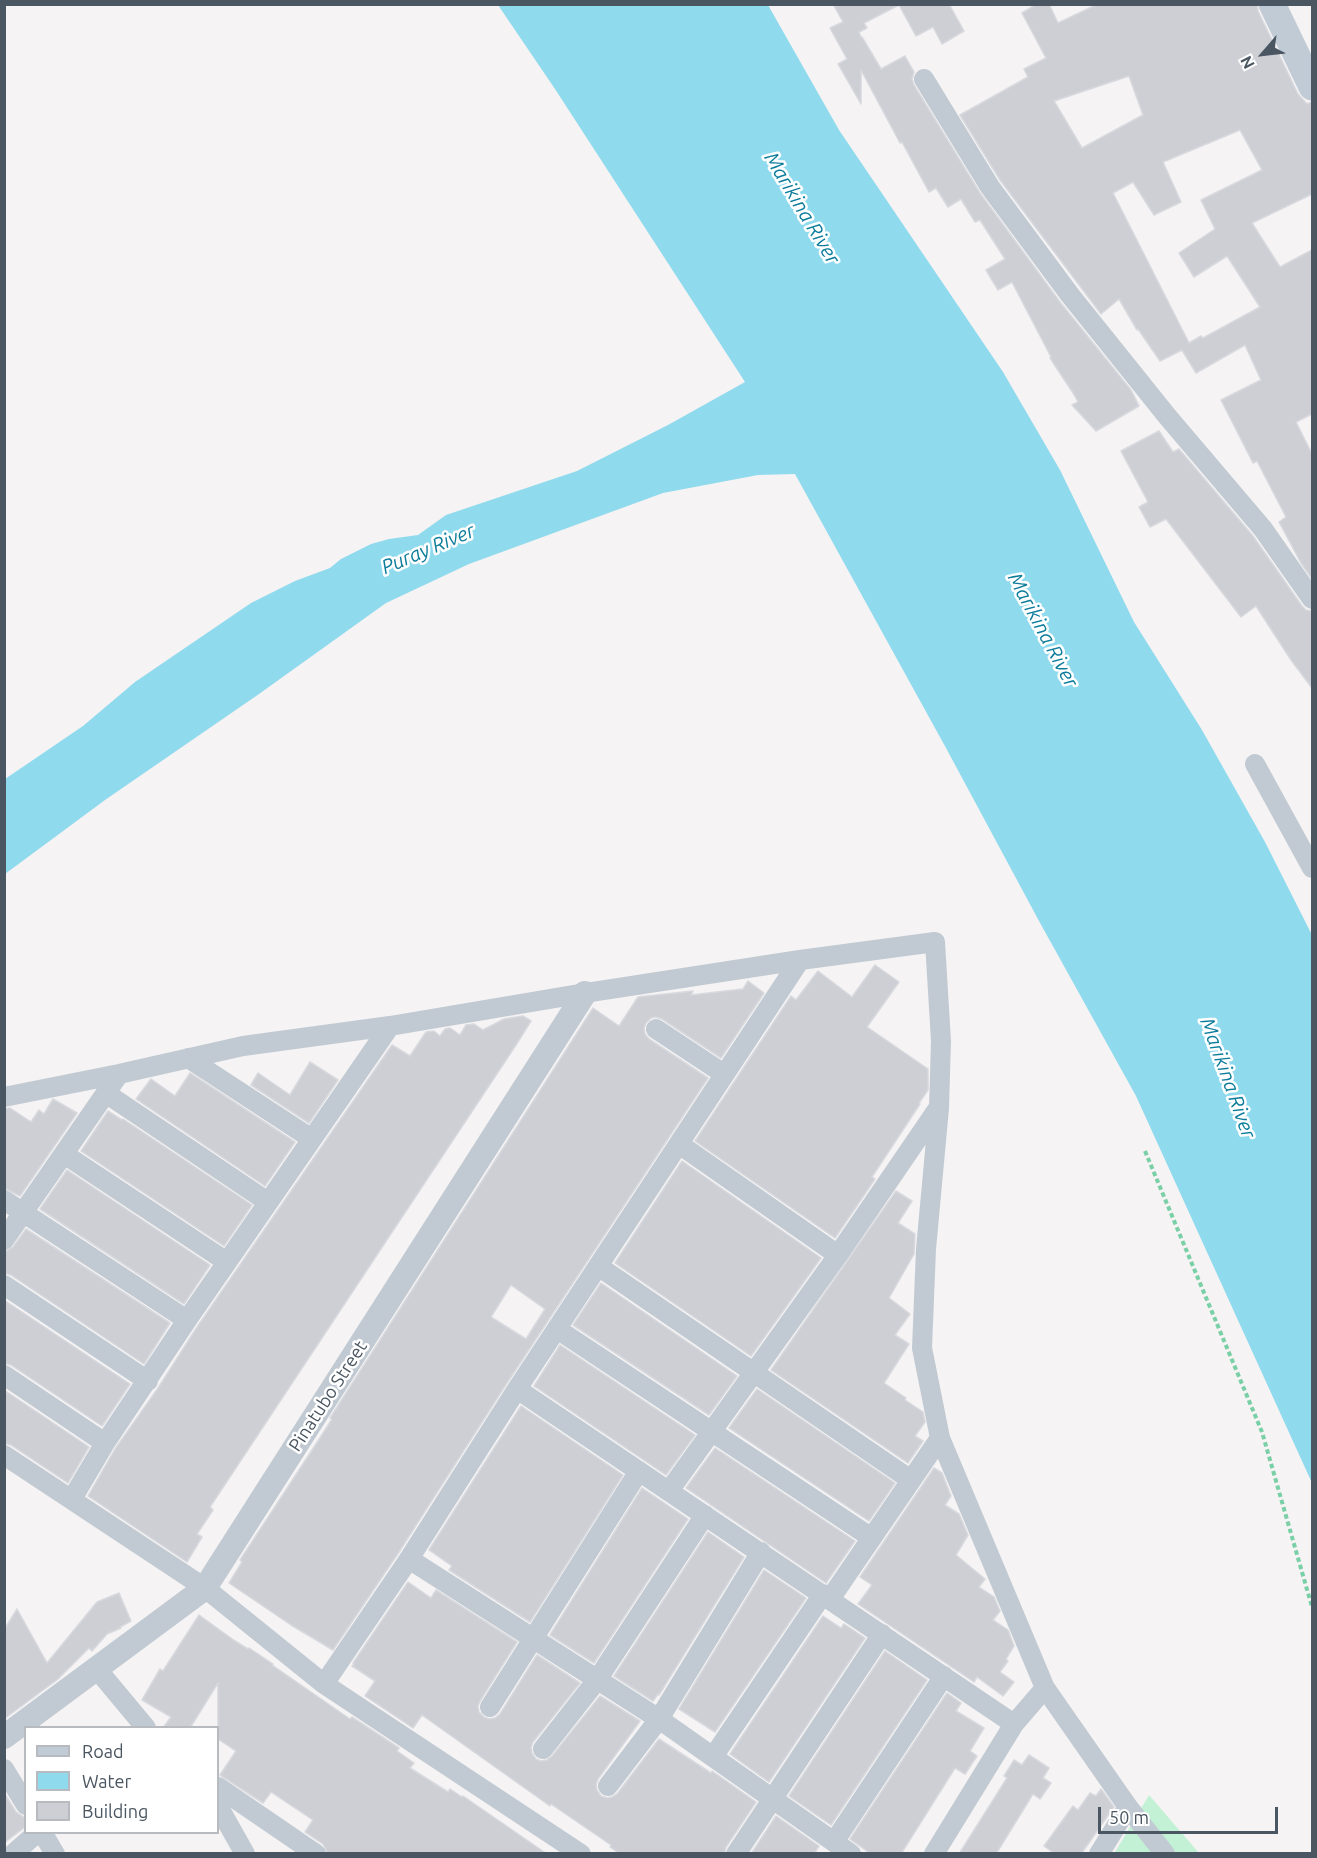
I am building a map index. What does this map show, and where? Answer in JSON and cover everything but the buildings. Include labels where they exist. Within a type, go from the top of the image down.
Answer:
[{"type":"main road","points":[[1272,4],[1312,87]]},
{"type":"street","points":[[924,79],[990,187],[1070,295],[1263,530],[1312,599]]},
{"type":"street","points":[[1255,764],[1312,868]]},
{"type":"street","points":[[4,1097],[243,1046],[390,1026],[800,960],[935,942],[941,1041],[939,1107],[926,1249],[922,1348],[940,1438],[1045,1689],[1128,1807],[1165,1854]]},
{"type":"street","points":[[324,1684],[409,1559],[517,1389],[800,960]]},
{"type":"street","name":"Pinatubo Street","points":[[4,1737],[204,1588],[585,993]]},
{"type":"street","points":[[72,1499],[105,1443],[148,1381],[186,1320],[390,1026]]},
{"type":"street","points":[[656,1029],[724,1074]]},
{"type":"street","points":[[188,1058],[312,1139]]},
{"type":"street","points":[[4,1240],[119,1074]]},
{"type":"street","points":[[107,1094],[268,1202]]},
{"type":"street","points":[[669,1491],[838,1255],[939,1107]]},
{"type":"street","points":[[679,1144],[838,1255]]},
{"type":"street","points":[[64,1154],[227,1262]]},
{"type":"street","points":[[4,1200],[186,1320]]},
{"type":"street","points":[[598,1266],[755,1371],[911,1480]]},
{"type":"street","points":[[4,1285],[148,1381]]},
{"type":"street","points":[[557,1329],[872,1538]]},
{"type":"street","points":[[4,1375],[105,1443]]},
{"type":"street","points":[[517,1389],[1014,1724]]},
{"type":"street","points":[[714,1757],[827,1597],[872,1538],[940,1438]]},
{"type":"street","points":[[4,1455],[204,1588],[324,1684],[580,1854]]},
{"type":"street","points":[[490,1707],[639,1471]]},
{"type":"street","points":[[543,1749],[597,1680],[705,1515]]},
{"type":"street","points":[[608,1786],[659,1719],[761,1552]]},
{"type":"street","points":[[409,1559],[659,1719],[851,1854]]},
{"type":"street","points":[[736,1854],[882,1634]]},
{"type":"street","points":[[96,1668],[144,1726]]},
{"type":"street","points":[[834,1842],[944,1676]]},
{"type":"street","points":[[934,1854],[1014,1724],[1045,1689]]},
{"type":"street","points":[[4,1768],[24,1802]]},
{"type":"street","points":[[219,1788],[316,1854]]},
{"type":"street","points":[[1099,1854],[1128,1807]]},
{"type":"street","points":[[219,1808],[245,1854]]},
{"type":"street","points":[[13,1854],[39,1834]]},
{"type":"street","points":[[41,1834],[55,1854]]},
{"type":"path","points":[[1145,1151],[1262,1432],[1312,1607]]},
{"type":"green space","points":[[1149,1795],[1199,1853],[1114,1854]]},
{"type":"water","points":[[498,5],[768,5],[839,130],[1003,372],[1060,470],[1134,622],[1202,730],[1265,842],[1312,935],[1312,1483],[1136,1096],[795,474],[758,475],[663,493],[469,564],[386,603],[105,800],[5,874],[5,779],[83,726],[135,682],[251,603],[295,581],[330,568],[341,559],[371,544],[418,535],[446,515],[577,471],[668,425],[745,382]]},
{"type":"water label","name":"Marikina River","points":[[802,208]]},
{"type":"water label","name":"Puray River","points":[[428,549]]},
{"type":"water label","name":"Marikina River","points":[[1043,630]]},
{"type":"water label","name":"Marikina River","points":[[1228,1078]]}]
